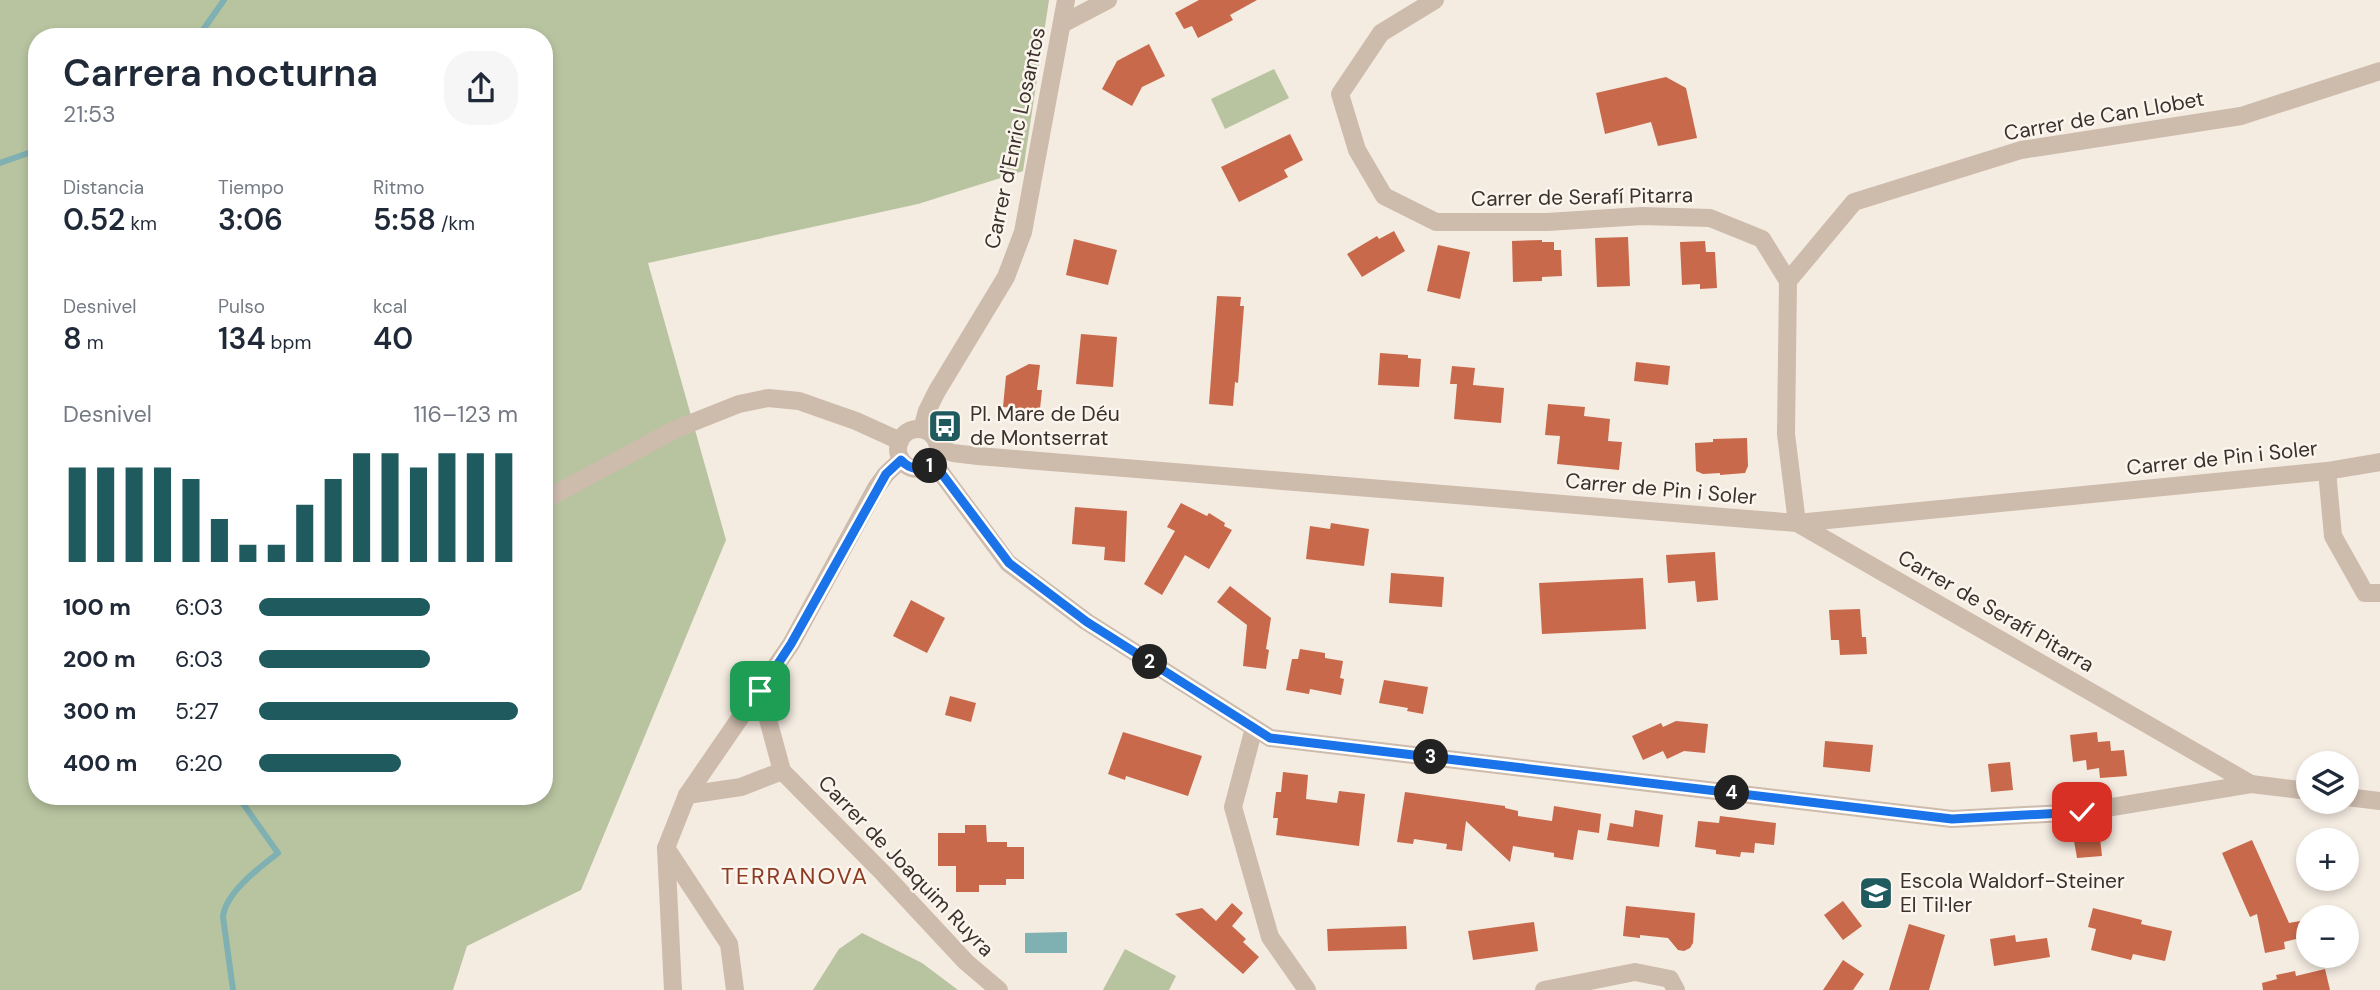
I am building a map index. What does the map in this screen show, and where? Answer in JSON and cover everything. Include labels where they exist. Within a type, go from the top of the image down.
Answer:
[{"type":"street","name":"Carrer d'Enric Losantos","points":[[922,429],[937,391],[1006,277],[1023,232],[1066,0]]},
{"type":"street","points":[[1062,24],[1108,0]]},
{"type":"street","name":"Carrer de Serafí Pitarra","points":[[1435,0],[1381,33],[1340,94],[1357,150],[1384,196],[1436,222],[1547,222],[1642,216],[1710,218],[1762,239],[1788,281]]},
{"type":"street","name":"Carrer de Can Llobet","points":[[1788,281],[1854,202],[2021,150],[2241,116],[2380,71]]},
{"type":"street","points":[[1788,281],[1786,435],[1797,523]]},
{"type":"street","points":[[553,495],[676,429],[739,404],[768,398],[799,401],[900,440]]},
{"type":"street","points":[[936,455],[925,468],[914,468],[901,460],[900,440],[909,431],[922,429],[931,433],[936,455],[1009,563],[1087,622],[1270,738],[1952,819],[2082,812],[2251,784],[2296,790]]},
{"type":"street","name":"Carrer de Pin i Soler","points":[[936,455],[953,453],[1797,523],[2327,471],[2380,461]]},
{"type":"street","points":[[673,990],[666,848],[687,795],[791,644],[876,488],[901,460]]},
{"type":"street","points":[[2327,471],[2333,536],[2365,593],[2380,593]]},
{"type":"street","name":"Carrer de Serafí Pitarra","points":[[1797,523],[2251,784]]},
{"type":"street","name":"Carrer de Joaquim Ruyra","points":[[760,691],[782,771],[966,962],[999,990]]},
{"type":"street","points":[[1254,728],[1233,807],[1270,937],[1307,990]]},
{"type":"street","points":[[687,795],[741,787],[782,771]]},
{"type":"street","points":[[2359,798],[2380,801]]},
{"type":"street","points":[[666,848],[729,944],[735,990]]},
{"type":"street","points":[[1544,990],[1635,972],[1670,979],[1676,990]]},
{"type":"green space","points":[[0,0],[1049,0],[1023,171],[918,204],[648,263],[726,540],[581,890],[467,946],[453,990],[0,990]]},
{"type":"green space","points":[[1274,69],[1289,98],[1225,129],[1211,99]]},
{"type":"green space","points":[[862,933],[922,963],[958,990],[813,990],[839,949]]},
{"type":"green space","points":[[1125,949],[1176,976],[1169,990],[1103,990]]},
{"type":"water","points":[[1067,932],[1067,953],[1025,953],[1025,933]]},
{"type":"building","points":[[1199,0],[1257,0],[1230,15],[1233,20],[1198,38],[1192,26],[1184,29],[1175,13]]},
{"type":"building","points":[[1149,44],[1165,76],[1142,87],[1132,106],[1102,89],[1117,61]]},
{"type":"building","points":[[1666,77],[1686,88],[1697,138],[1658,146],[1651,122],[1605,134],[1596,93]]},
{"type":"building","points":[[1290,134],[1303,160],[1284,170],[1288,177],[1239,202],[1221,167]]},
{"type":"building","points":[[1394,231],[1405,251],[1362,277],[1347,254],[1377,236],[1379,239]]},
{"type":"building","points":[[1628,237],[1630,286],[1597,287],[1595,238]]},
{"type":"building","points":[[1074,239],[1117,250],[1108,285],[1066,275]]},
{"type":"building","points":[[1512,241],[1554,242],[1554,250],[1561,250],[1562,276],[1542,277],[1542,281],[1513,282]]},
{"type":"building","points":[[1705,241],[1706,252],[1715,252],[1717,288],[1700,289],[1700,284],[1682,285],[1680,242]]},
{"type":"building","points":[[1438,245],[1470,252],[1460,299],[1427,291]]},
{"type":"building","points":[[1217,296],[1241,297],[1240,306],[1244,306],[1238,383],[1235,382],[1233,406],[1209,404]]},
{"type":"building","points":[[1081,334],[1117,337],[1113,387],[1076,384]]},
{"type":"building","points":[[1380,353],[1421,359],[1419,387],[1378,385]]},
{"type":"building","points":[[1636,362],[1670,366],[1668,385],[1634,381]]},
{"type":"building","points":[[1029,364],[1040,365],[1037,390],[1042,390],[1040,409],[1036,409],[1035,414],[1016,412],[1016,408],[1003,407],[1006,376]]},
{"type":"building","points":[[1452,366],[1475,368],[1473,385],[1504,388],[1501,423],[1454,419],[1457,384],[1450,384]]},
{"type":"building","points":[[1548,404],[1585,407],[1584,416],[1610,419],[1608,441],[1622,442],[1619,470],[1557,464],[1560,436],[1545,435]]},
{"type":"building","points":[[1747,438],[1748,466],[1745,473],[1720,475],[1696,471],[1695,443],[1713,442],[1713,439]]},
{"type":"building","points":[[1181,503],[1207,516],[1209,513],[1232,530],[1209,569],[1185,555],[1162,595],[1144,584],[1175,531],[1167,527]]},
{"type":"building","points":[[1075,507],[1127,511],[1125,562],[1104,560],[1105,547],[1072,544]]},
{"type":"building","points":[[1331,523],[1369,529],[1364,566],[1306,559],[1310,526],[1330,529]]},
{"type":"building","points":[[1715,552],[1718,600],[1697,602],[1695,581],[1668,583],[1666,555]]},
{"type":"building","points":[[1391,573],[1444,577],[1442,607],[1389,603]]},
{"type":"building","points":[[1643,578],[1646,629],[1542,634],[1539,583]]},
{"type":"building","points":[[1230,586],[1271,618],[1266,669],[1243,666],[1247,625],[1217,602]]},
{"type":"building","points":[[911,600],[945,618],[927,653],[893,636]]},
{"type":"building","points":[[1860,609],[1862,637],[1866,637],[1867,654],[1840,655],[1839,640],[1831,640],[1829,610]]},
{"type":"building","points":[[1300,649],[1325,653],[1325,658],[1343,661],[1341,695],[1310,689],[1309,694],[1286,690],[1292,659],[1298,659]]},
{"type":"building","points":[[1384,680],[1428,687],[1423,714],[1407,711],[1408,708],[1379,703]]},
{"type":"building","points":[[950,696],[976,703],[971,722],[945,715]]},
{"type":"building","points":[[1676,721],[1708,724],[1705,753],[1684,751],[1667,759],[1663,751],[1643,760],[1632,736],[1661,723],[1663,727]]},
{"type":"building","points":[[1123,732],[1202,756],[1188,796],[1126,776],[1125,780],[1108,774]]},
{"type":"building","points":[[2097,732],[2098,742],[2110,741],[2111,751],[2124,750],[2127,776],[2100,778],[2099,768],[2087,770],[2086,760],[2073,762],[2070,735]]},
{"type":"building","points":[[1825,741],[1873,745],[1870,772],[1823,767]]},
{"type":"building","points":[[2010,762],[2013,790],[1991,792],[1988,764]]},
{"type":"building","points":[[1283,772],[1308,775],[1306,799],[1337,803],[1339,791],[1365,794],[1359,846],[1276,835],[1278,818],[1273,818],[1276,792],[1281,792]]},
{"type":"building","points":[[1405,792],[1505,806],[1518,811],[1518,816],[1552,821],[1554,806],[1601,814],[1599,833],[1578,830],[1573,860],[1554,857],[1554,853],[1513,846],[1510,862],[1466,821],[1462,851],[1446,849],[1447,844],[1414,839],[1413,844],[1397,842]]},
{"type":"building","points":[[1635,810],[1663,815],[1659,847],[1607,840],[1610,823],[1633,827]]},
{"type":"building","points":[[1720,816],[1776,823],[1774,845],[1755,843],[1754,853],[1741,852],[1740,857],[1716,854],[1716,850],[1695,847],[1698,821],[1719,823]]},
{"type":"building","points":[[965,825],[986,825],[987,842],[1007,842],[1007,847],[1024,847],[1024,879],[1006,879],[1006,885],[979,885],[979,892],[956,892],[956,866],[938,866],[938,833],[965,833]]},
{"type":"building","points":[[2100,838],[2102,856],[2077,858],[2074,841]]},
{"type":"building","points":[[2252,840],[2289,923],[2296,922],[2296,939],[2284,942],[2285,949],[2265,953],[2257,914],[2250,917],[2222,853]]},
{"type":"building","points":[[1843,901],[1862,926],[1843,940],[1824,915]]},
{"type":"building","points":[[1232,903],[1243,913],[1232,926],[1246,939],[1243,942],[1259,957],[1243,974],[1175,914],[1202,908],[1216,921]]},
{"type":"building","points":[[1626,906],[1695,913],[1693,943],[1690,948],[1678,950],[1668,938],[1623,936]]},
{"type":"building","points":[[2093,908],[2142,920],[2141,924],[2172,931],[2165,961],[2133,954],[2131,960],[2091,950],[2096,929],[2088,927]]},
{"type":"building","points":[[1534,922],[1538,951],[1473,960],[1468,931]]},
{"type":"building","points":[[1909,924],[1945,935],[1929,990],[1889,990]]},
{"type":"building","points":[[1406,926],[1407,949],[1328,951],[1327,929]]},
{"type":"building","points":[[2015,935],[2016,942],[2047,938],[2050,957],[1994,966],[1990,939]]},
{"type":"building","points":[[1843,960],[1864,974],[1853,990],[1823,990]]},
{"type":"building","points":[[2325,969],[2330,990],[2263,990],[2262,983],[2277,979],[2276,975],[2295,971],[2296,976]]},
{"type":"waterway","points":[[204,28],[224,0]]},
{"type":"waterway","points":[[0,163],[28,153]]},
{"type":"waterway","points":[[233,990],[223,917],[225,908],[244,881],[278,853],[244,805]]},
{"type":"place","name":"Pl. Mare de Déu de Montserrat","points":[[945,426]]},
{"type":"place","name":"Escola Waldorf-Steiner El Til·ler","points":[[1876,893]]},
{"type":"district","name":"TERRANOVA","points":[[795,876]]},
{"type":"route","points":[[760,691],[791,644],[886,474],[901,460],[909,467],[919,469],[933,462],[1009,563],[1087,622],[1270,738],[1952,819],[2082,812]]}]
